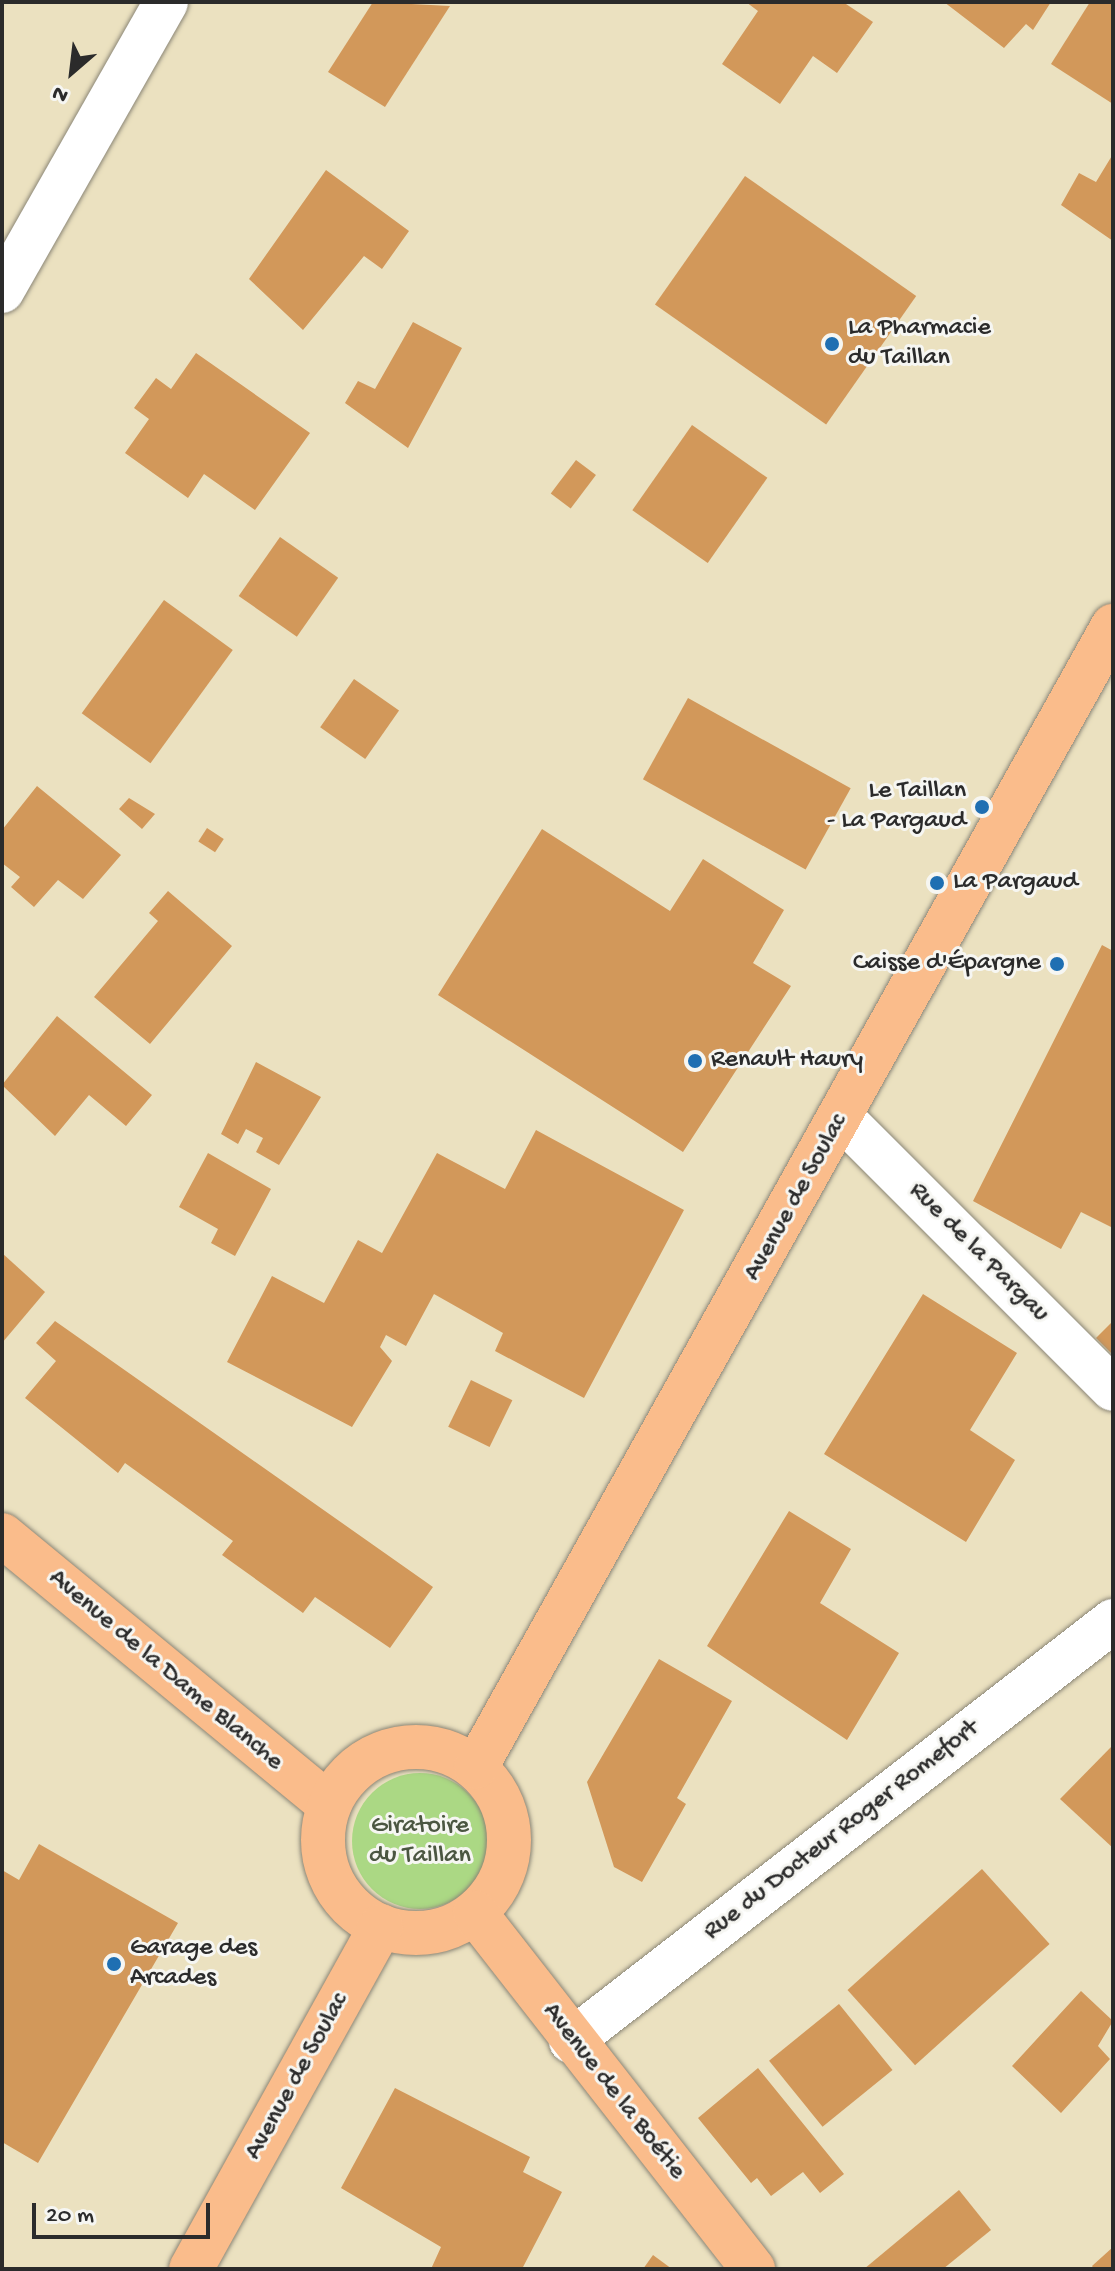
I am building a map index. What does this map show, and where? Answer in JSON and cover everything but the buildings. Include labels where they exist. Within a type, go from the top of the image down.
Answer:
[{"type":"main road","name":"Avenue de Soulac","points":[[476,1767],[842,1118],[1113,626]]},
{"type":"main road","name":"Avenue de la Dame Blanche","points":[[2,1535],[329,1805]]},
{"type":"main road","points":[[422,1746],[476,1767],[502,1801],[510,1846],[502,1879],[475,1913],[437,1932],[381,1926],[343,1898],[328,1873],[323,1836],[329,1805],[354,1769],[384,1751],[422,1746]]},
{"type":"main road","name":"Avenue de la Boétie","points":[[475,1913],[571,2041],[753,2269]]},
{"type":"main road","name":"Avenue de Soulac","points":[[191,2269],[381,1926]]},
{"type":"street","points":[[2,291],[166,2]]},
{"type":"street","name":"Rue de la Pargau","points":[[842,1118],[1113,1389]]},
{"type":"street","name":"Rue du Docteur Roger Romefort","points":[[571,2041],[1113,1621]]},
{"type":"green space","name":"Giratoire du Taillan","points":[[420,1773],[446,1779],[468,1793],[482,1815],[488,1841],[482,1867],[468,1889],[446,1903],[420,1909],[394,1903],[372,1889],[358,1867],[352,1841],[358,1815],[372,1793],[394,1779]]},
{"type":"place","name":"La Pharmacie du Taillan","points":[[832,344]]},
{"type":"place","name":"Le Taillan - La Pargaud","points":[[982,807]]},
{"type":"place","name":"La Pargaud","points":[[937,883]]},
{"type":"place","name":"Caisse d'Épargne","points":[[1057,964]]},
{"type":"place","name":"Renault Haury","points":[[695,1061]]},
{"type":"place","name":"Garage des Arcades","points":[[114,1964]]}]
